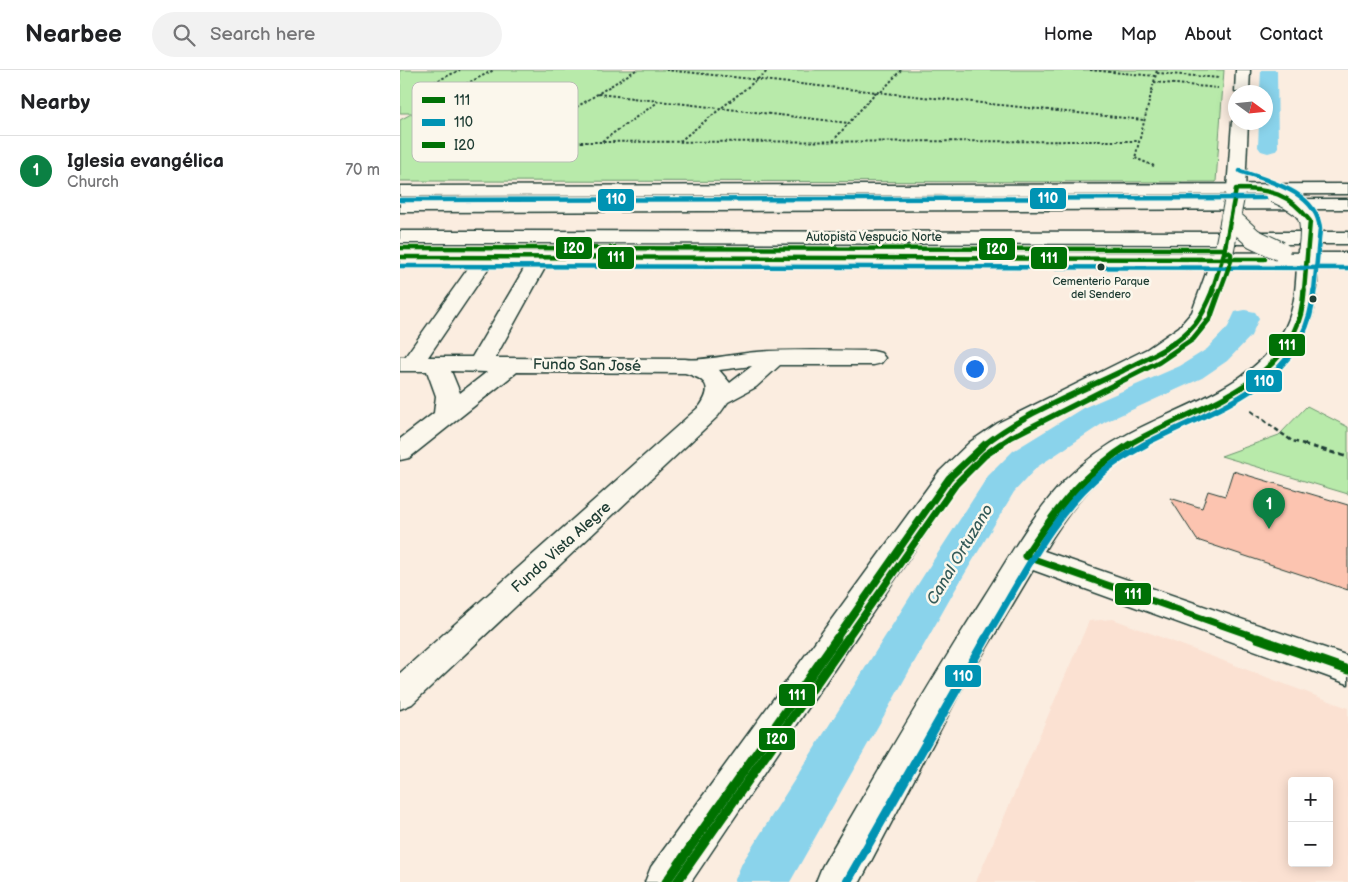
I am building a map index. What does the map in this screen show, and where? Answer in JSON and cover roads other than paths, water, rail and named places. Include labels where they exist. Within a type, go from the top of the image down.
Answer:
[{"type":"main road","points":[[666,882],[950,478],[979,448],[1007,429],[1155,354],[1187,332],[1202,314],[1224,254],[1236,187],[1240,130]]},
{"type":"main road","points":[[400,191],[1236,187],[1270,191],[1348,189]]},
{"type":"main road","points":[[837,882],[947,684],[1052,513],[1072,489],[1095,468],[1137,439],[1228,395],[1253,379],[1288,345],[1298,327],[1303,311],[1310,226],[1308,217],[1295,204],[1270,191]]},
{"type":"main road","points":[[400,207],[1348,204]]},
{"type":"main road","points":[[1230,218],[1253,238],[1280,251],[1348,259]]},
{"type":"main road","name":"Autopista Vespucio Norte","points":[[400,237],[1348,238]]},
{"type":"main road","points":[[400,258],[1308,255]]},
{"type":"main road","points":[[445,417],[448,407],[448,389],[416,364],[486,257]]},
{"type":"main road","points":[[480,364],[541,257]]},
{"type":"main road","name":"Fundo San José","points":[[416,364],[673,366],[709,381],[728,361],[873,358]]},
{"type":"main road","name":"Fundo Vista Alegre","points":[[709,381],[730,394],[749,382],[773,359]]},
{"type":"main road","points":[[400,452],[512,364]]},
{"type":"main road","name":"Fundo Vista Alegre","points":[[400,694],[709,411],[709,381]]},
{"type":"main road","points":[[1025,556],[1348,670]]},
{"type":"waterway","name":"Canal Ortuzano","points":[[1268,147],[1269,70]]},
{"type":"waterway","name":"Canal Ortuzano","points":[[761,882],[941,580],[1001,484],[1025,459],[1094,415],[1191,372],[1217,355],[1241,330],[1245,318]]},
{"type":"place","name":"Cementerio Parque del Sendero","points":[[1101,267]]},
{"type":"place","name":"Iglesia evangélica","points":[[1269,529]]}]
